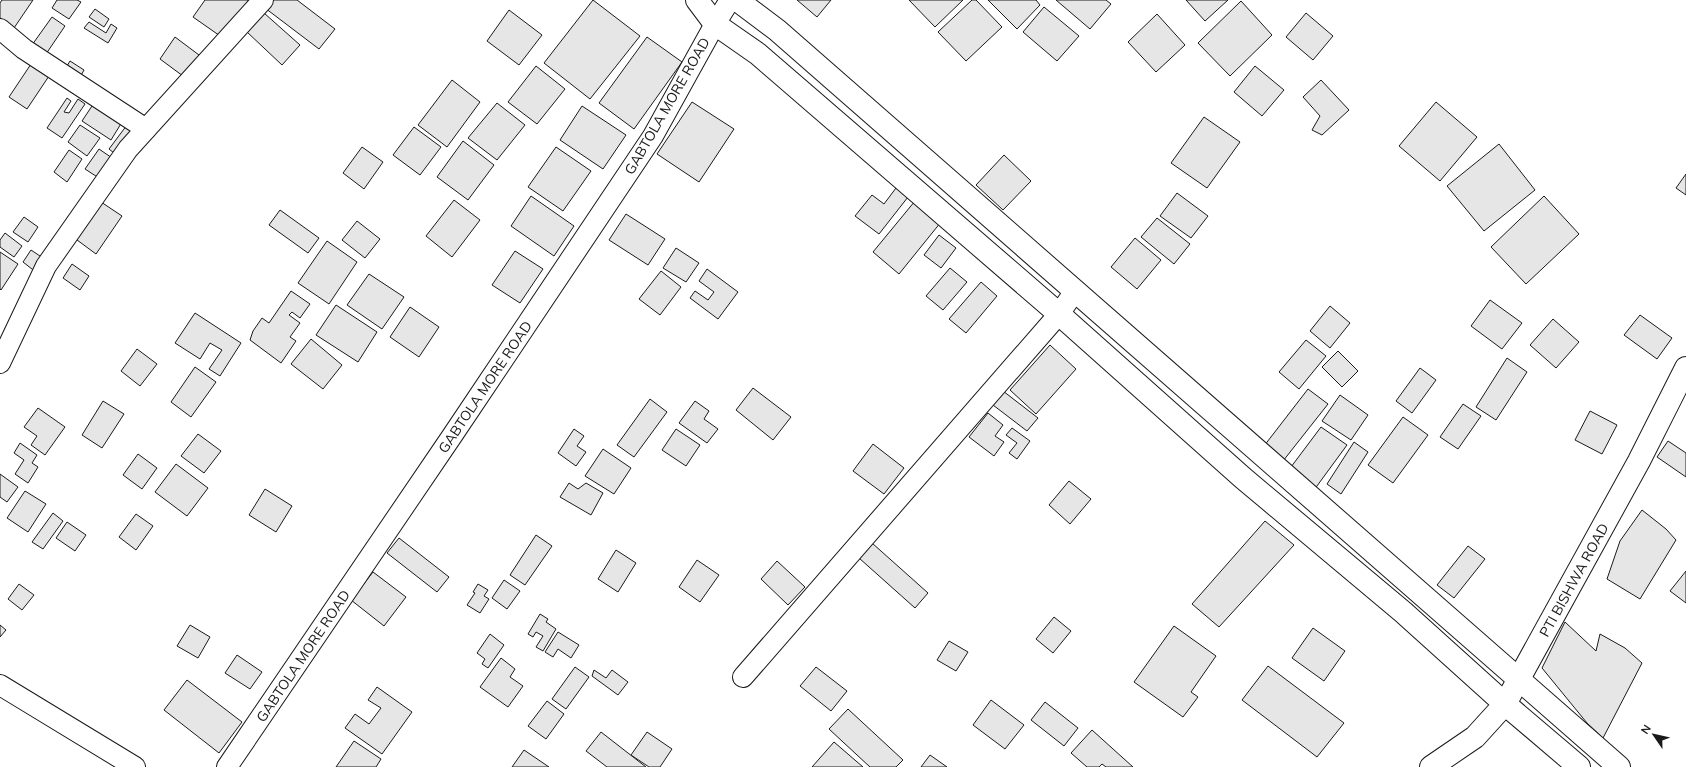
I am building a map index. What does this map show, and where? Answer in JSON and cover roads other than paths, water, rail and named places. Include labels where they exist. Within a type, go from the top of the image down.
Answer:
[{"type":"main road","points":[[697,0],[715,24],[758,54],[1059,314],[1243,478],[1403,612],[1505,704],[1579,767]]},
{"type":"main road","points":[[737,0],[777,30],[1619,767]]},
{"type":"main road","name":"PTI BISHWA ROAD","points":[[1431,767],[1475,737],[1505,704],[1639,461],[1686,368]]},
{"type":"main road","points":[[1208,447],[1226,424]]},
{"type":"street","points":[[0,363],[46,266],[128,149],[263,0]]},
{"type":"street","name":"GABTOLA MORE ROAD","points":[[227,767],[456,430],[653,136],[715,24],[730,0]]},
{"type":"street","points":[[0,29],[24,49],[146,128]]},
{"type":"street","points":[[743,677],[1059,314],[1075,291]]},
{"type":"street","points":[[0,685],[135,767]]}]
